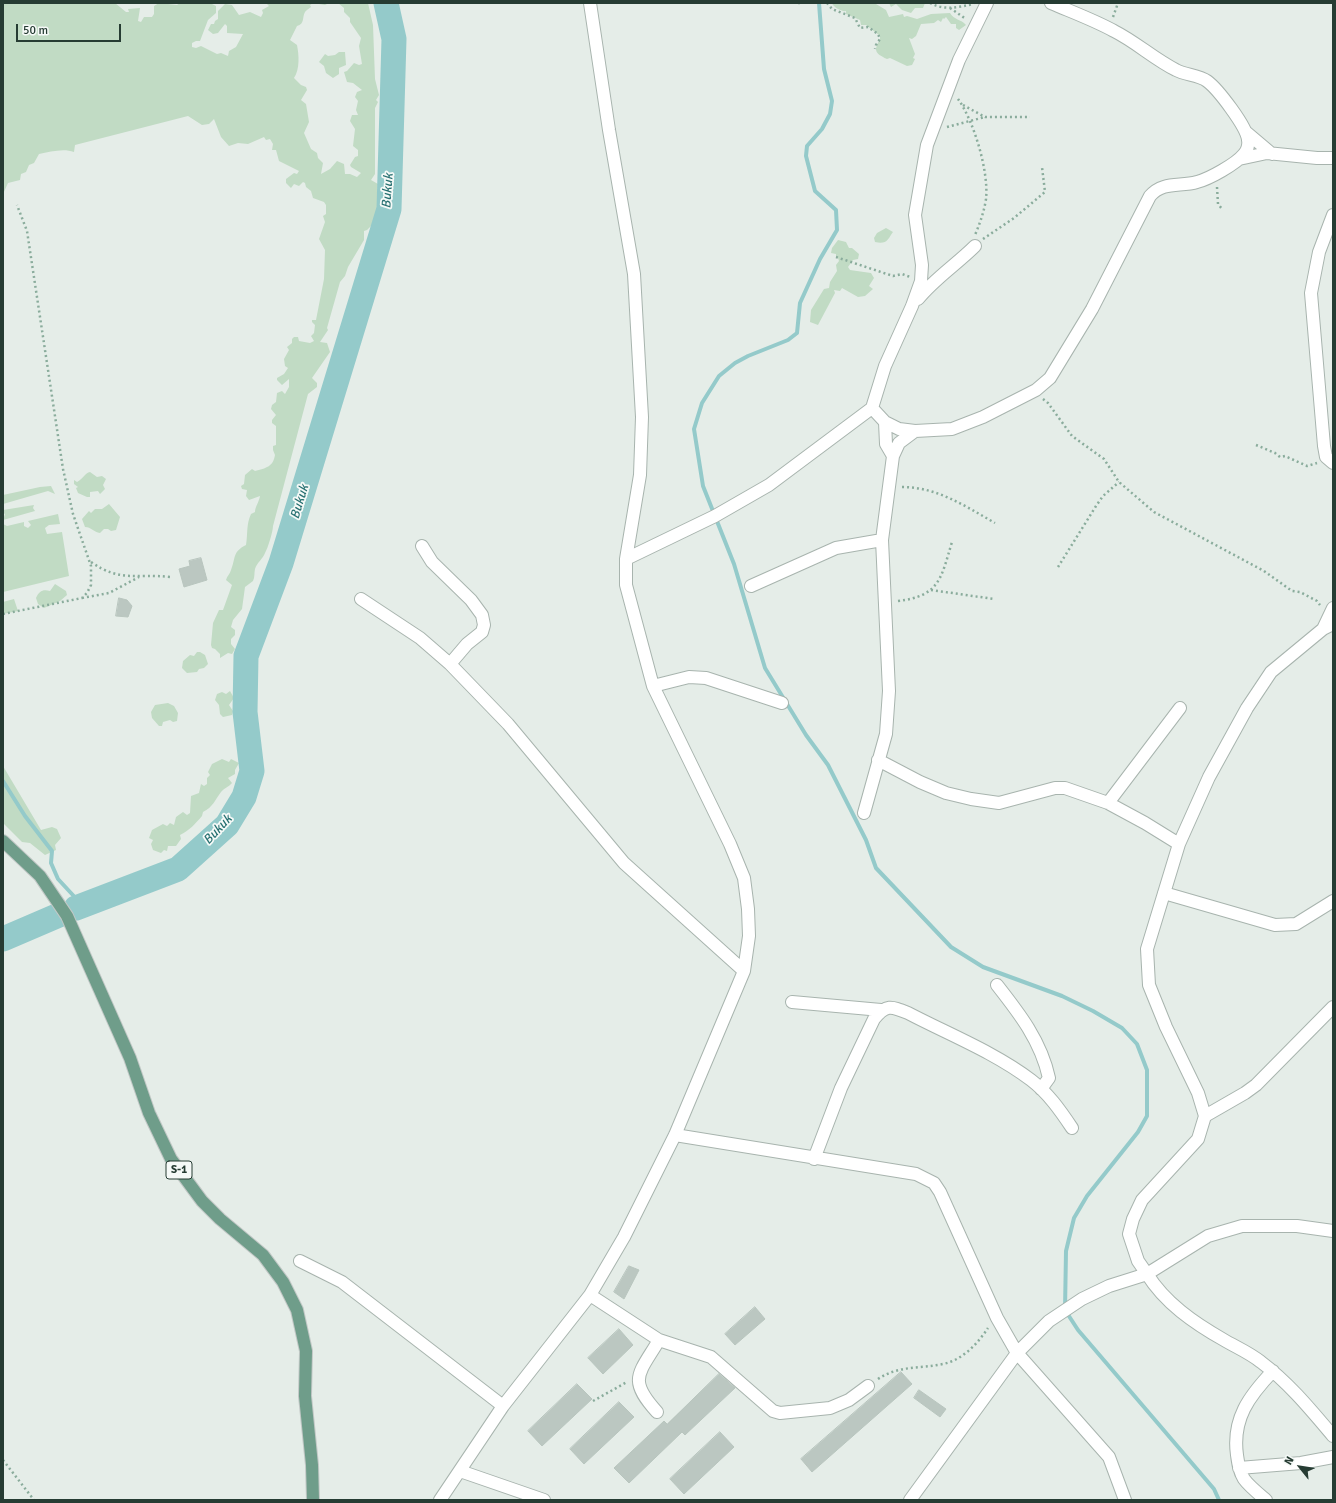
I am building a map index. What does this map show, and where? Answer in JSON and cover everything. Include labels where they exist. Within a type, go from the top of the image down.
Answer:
[{"type":"main road","name":"S-1","points":[[3,841],[40,876],[67,916],[130,1058],[149,1113],[171,1159],[202,1201],[220,1219],[263,1255],[284,1282],[297,1310],[306,1351],[305,1396],[313,1500]]},
{"type":"street","points":[[440,1500],[503,1406],[590,1295],[624,1237],[675,1135],[744,971],[749,936],[748,909],[744,878],[730,844],[653,686],[626,585],[626,559],[640,475],[642,417],[634,274],[609,130],[590,3]]},
{"type":"street","points":[[626,559],[715,516],[769,485],[860,415],[872,408],[885,366],[921,282],[922,265],[915,215],[927,145],[950,84],[987,3]]},
{"type":"street","points":[[1051,3],[1114,31],[1175,70],[1205,80],[1211,85],[1226,104],[1246,132],[1272,154]]},
{"type":"street","points":[[872,408],[885,422],[899,429],[915,431],[952,429],[983,417],[1036,390],[1050,378],[1071,345],[1150,196],[1156,190],[1166,186],[1198,182],[1239,159],[1245,153],[1248,146],[1246,132]]},
{"type":"street","points":[[1239,159],[1267,153],[1333,158]]},
{"type":"street","points":[[1329,460],[1311,293],[1319,252],[1333,215]]},
{"type":"street","points":[[912,306],[928,286],[971,250]]},
{"type":"street","points":[[885,422],[886,444],[894,456]]},
{"type":"street","points":[[864,813],[886,734],[889,691],[882,540],[894,456],[899,443],[915,431]]},
{"type":"street","points":[[751,586],[836,548],[882,540]]},
{"type":"street","points":[[422,546],[432,562],[471,600],[482,615],[484,625],[482,632],[467,644],[450,664]]},
{"type":"street","points":[[361,598],[420,638],[450,664],[508,724],[624,864],[744,971]]},
{"type":"street","points":[[1330,620],[1271,672],[1247,708],[1209,777],[1179,844],[1147,949],[1149,985],[1166,1027],[1198,1093],[1204,1116],[1198,1139],[1142,1200],[1133,1219],[1129,1234],[1138,1261],[1157,1290],[1187,1316],[1204,1328],[1259,1360],[1273,1371],[1299,1397],[1333,1436]]},
{"type":"street","points":[[653,686],[689,677],[706,678],[782,703]]},
{"type":"street","points":[[1108,803],[1180,708]]},
{"type":"street","points":[[878,760],[920,782],[946,793],[971,799],[999,803],[1055,788],[1065,788],[1108,803],[1179,844]]},
{"type":"street","points":[[1164,893],[1275,925],[1296,924],[1333,900]]},
{"type":"street","points":[[997,985],[1026,1022],[1046,1064],[1049,1078],[1041,1089]]},
{"type":"street","points":[[792,1002],[881,1010]]},
{"type":"street","points":[[1204,1116],[1245,1094],[1256,1085],[1333,1006]]},
{"type":"street","points":[[814,1159],[841,1088],[874,1019],[881,1010],[887,1007],[895,1008],[908,1013],[1005,1063],[1031,1080],[1054,1102],[1072,1128]]},
{"type":"street","points":[[675,1135],[814,1159],[916,1174],[934,1183],[940,1192],[997,1318],[1017,1353],[1109,1457],[1125,1500]]},
{"type":"street","points":[[910,1500],[1017,1353],[1049,1321],[1082,1299],[1109,1286],[1147,1274],[1208,1236],[1242,1226],[1297,1226],[1333,1231]]},
{"type":"street","points":[[300,1261],[342,1282],[503,1406]]},
{"type":"street","points":[[590,1295],[658,1340],[711,1358],[773,1411],[780,1413],[830,1408],[850,1400],[868,1386]]},
{"type":"street","points":[[657,1412],[644,1398],[640,1389],[639,1374],[658,1340]]},
{"type":"street","points":[[1266,1500],[1244,1479],[1239,1468],[1235,1442],[1237,1428],[1243,1410],[1254,1391],[1273,1371]]},
{"type":"street","points":[[1239,1468],[1301,1463],[1333,1457]]},
{"type":"street","points":[[460,1471],[544,1500]]},
{"type":"path","points":[[827,3],[832,9],[854,18],[860,28],[868,27],[878,34],[880,39],[875,49]]},
{"type":"path","points":[[930,3],[946,9],[976,3]]},
{"type":"path","points":[[950,84],[954,95],[963,105],[978,140],[982,157],[986,198],[971,250]]},
{"type":"path","points":[[963,105],[985,117]]},
{"type":"path","points":[[931,134],[985,117],[1030,117]]},
{"type":"path","points":[[971,250],[1045,192],[1046,187],[1042,167]]},
{"type":"path","points":[[1222,209],[1218,207],[1216,192],[1218,182],[1225,168]]},
{"type":"path","points":[[17,205],[27,231],[67,489],[78,530],[90,561],[91,585],[87,593],[82,598]]},
{"type":"path","points":[[836,257],[893,276],[902,274],[921,282]]},
{"type":"path","points":[[1027,394],[1041,398],[1048,403],[1072,436],[1104,460],[1110,466],[1119,482],[1154,512],[1264,571],[1292,591],[1300,592],[1317,601],[1330,620]]},
{"type":"path","points":[[1256,445],[1275,453],[1280,457],[1285,456],[1308,466],[1329,460]]},
{"type":"path","points":[[1058,567],[1096,506],[1119,482]]},
{"type":"path","points":[[889,488],[915,487],[941,493],[995,523]]},
{"type":"path","points":[[885,603],[911,600],[936,586],[941,579],[952,542]]},
{"type":"path","points":[[90,561],[106,571],[129,577],[170,577]]},
{"type":"path","points":[[3,614],[109,593],[122,588],[140,577]]},
{"type":"path","points":[[930,590],[994,599]]},
{"type":"path","points":[[868,1386],[888,1372],[943,1364],[958,1358],[979,1342],[992,1323]]},
{"type":"path","points":[[593,1401],[639,1374]]},
{"type":"path","points":[[3,1460],[34,1500]]},
{"type":"green space","points":[[3,3],[115,3],[126,12],[129,12],[128,9],[140,8],[138,21],[141,22],[144,17],[152,17],[154,14],[154,6],[159,3],[177,5],[180,3],[210,3],[216,6],[216,13],[208,20],[200,41],[192,43],[192,47],[196,48],[201,46],[217,54],[221,53],[228,56],[229,51],[236,47],[243,34],[227,33],[227,26],[225,24],[218,33],[213,34],[208,30],[211,24],[214,24],[218,19],[218,11],[225,4],[232,5],[239,15],[250,12],[261,17],[263,13],[262,10],[269,6],[266,3],[313,3],[305,12],[301,24],[297,26],[290,40],[297,45],[298,53],[298,66],[294,78],[301,85],[306,87],[307,90],[301,100],[306,104],[309,122],[304,133],[311,149],[317,153],[318,158],[323,163],[321,174],[330,169],[337,161],[344,164],[345,174],[350,174],[357,177],[361,173],[350,165],[355,157],[358,156],[358,150],[353,146],[355,129],[350,121],[352,115],[358,115],[356,110],[358,101],[355,97],[357,92],[362,90],[353,83],[347,82],[344,72],[347,71],[354,63],[359,65],[362,64],[359,46],[361,38],[350,22],[350,18],[344,12],[344,8],[338,3],[368,3],[373,25],[375,79],[379,95],[376,100],[378,102],[375,108],[375,174],[371,180],[378,184],[377,189],[383,193],[385,205],[379,215],[382,219],[377,226],[372,225],[364,231],[364,240],[348,267],[345,276],[340,282],[327,328],[328,330],[320,342],[327,343],[330,352],[312,378],[317,383],[317,387],[308,394],[269,544],[255,569],[253,581],[245,587],[242,609],[233,620],[231,627],[235,630],[235,635],[231,639],[231,644],[235,649],[232,654],[228,653],[220,658],[220,654],[212,648],[211,645],[213,623],[219,610],[223,610],[232,585],[226,579],[233,566],[236,553],[246,545],[249,518],[251,514],[255,512],[260,496],[249,500],[246,496],[247,490],[242,489],[241,486],[244,484],[245,475],[252,469],[255,471],[266,468],[271,465],[274,459],[275,455],[273,446],[276,445],[276,426],[272,423],[272,420],[276,415],[271,409],[272,405],[276,402],[277,393],[282,391],[285,394],[289,387],[289,379],[282,385],[277,380],[277,378],[284,374],[288,368],[285,366],[284,359],[289,350],[287,347],[292,343],[292,339],[294,337],[298,337],[299,341],[310,343],[314,341],[311,336],[314,333],[315,325],[312,320],[316,320],[324,279],[325,250],[319,239],[325,222],[323,216],[326,214],[326,205],[324,202],[313,198],[311,191],[306,187],[305,183],[303,182],[299,186],[294,184],[291,188],[286,183],[286,179],[294,173],[297,174],[299,171],[279,161],[276,150],[272,150],[273,144],[270,139],[266,140],[264,137],[248,144],[238,143],[229,146],[221,137],[214,119],[209,124],[202,125],[188,116],[75,145],[74,152],[61,150],[39,154],[34,163],[29,165],[26,172],[21,174],[20,180],[8,183],[3,194]]},
{"type":"green space","points":[[313,3],[329,3],[325,5]]},
{"type":"green space","points":[[832,3],[876,4],[886,10],[889,17],[903,14],[904,17],[907,16],[917,19],[931,14],[950,13],[953,17],[966,25],[959,30],[956,28],[956,24],[951,24],[946,17],[944,19],[943,18],[941,22],[938,20],[934,23],[921,24],[916,36],[912,39],[909,38],[915,54],[913,58],[915,59],[912,65],[907,66],[890,58],[887,59],[877,53],[876,49],[880,36],[866,25],[861,25],[860,20],[846,14],[846,11],[838,9]]},
{"type":"green space","points":[[889,3],[925,3],[923,8],[915,8],[911,13],[902,10],[896,4],[891,7]]},
{"type":"green space","points":[[339,52],[345,52],[346,65],[339,68],[339,74],[333,78],[326,73],[324,66],[319,62],[325,54],[328,56],[335,55]]},
{"type":"green space","points":[[886,228],[893,232],[888,239],[882,243],[875,242],[874,238],[877,233]]},
{"type":"green space","points":[[838,240],[846,242],[849,248],[852,248],[859,254],[858,259],[853,260],[848,267],[850,270],[871,273],[874,278],[869,286],[873,289],[865,296],[858,297],[842,288],[840,291],[834,290],[835,293],[818,325],[810,322],[811,310],[824,289],[829,288],[830,282],[837,271],[836,265],[839,261],[838,258],[836,257],[836,254],[831,253],[832,248]]},
{"type":"green space","points":[[90,472],[97,477],[102,476],[106,479],[103,485],[105,489],[100,494],[98,491],[90,492],[90,497],[87,497],[78,493],[76,488],[78,487],[74,484],[74,480],[77,482]]},
{"type":"green space","points":[[51,486],[55,494],[48,491],[3,504],[3,495]]},
{"type":"green space","points":[[109,504],[120,517],[116,530],[111,531],[104,529],[100,533],[85,527],[82,519],[89,511],[91,513],[95,509],[102,509]]},
{"type":"green space","points":[[34,505],[33,508],[35,511],[3,520],[5,514],[3,513],[3,510]]},
{"type":"green space","points":[[58,514],[60,524],[49,525],[45,528],[47,534],[62,532],[69,576],[3,592],[3,524],[7,526],[24,522],[24,526],[28,528],[31,525],[28,521]]},
{"type":"green space","points":[[55,584],[66,591],[67,595],[60,601],[44,608],[38,604],[36,598],[42,591],[50,591]]},
{"type":"green space","points":[[14,599],[18,611],[3,614],[3,602]]},
{"type":"green space","points":[[197,652],[205,655],[208,664],[204,668],[199,669],[197,672],[187,673],[182,668],[183,661],[190,655],[194,656]]},
{"type":"green space","points":[[230,691],[234,698],[229,705],[233,711],[232,715],[223,717],[220,714],[219,705],[215,700],[217,694],[222,692],[226,694]]},
{"type":"green space","points":[[168,703],[174,706],[178,713],[177,721],[173,722],[170,720],[163,722],[162,726],[159,726],[152,718],[151,712],[155,705]]},
{"type":"green space","points":[[222,759],[229,762],[231,759],[239,763],[235,770],[235,774],[228,778],[232,783],[222,791],[212,806],[203,812],[202,816],[195,824],[180,835],[181,839],[176,846],[168,846],[167,851],[164,850],[161,853],[153,850],[151,844],[153,840],[149,838],[152,830],[163,824],[167,826],[170,823],[174,825],[176,817],[183,812],[187,815],[190,813],[191,796],[199,793],[201,784],[204,786],[207,784],[207,778],[210,775],[208,772],[212,764]]},
{"type":"green space","points":[[3,766],[41,830],[52,827],[57,829],[61,838],[55,845],[56,850],[45,855],[30,843],[22,842],[3,823]]},
{"type":"building","points":[[201,558],[207,580],[184,587],[179,569],[190,566],[189,561]]},
{"type":"building","points":[[119,598],[127,600],[132,606],[128,617],[116,616]]},
{"type":"building","points":[[629,1266],[639,1270],[624,1299],[614,1292]]},
{"type":"building","points":[[755,1307],[765,1319],[735,1345],[725,1334]]},
{"type":"building","points":[[619,1329],[633,1345],[603,1374],[588,1358]]},
{"type":"building","points":[[901,1372],[912,1384],[812,1472],[801,1459]]},
{"type":"building","points":[[719,1374],[735,1388],[685,1435],[682,1432],[629,1483],[614,1468],[664,1421],[667,1424]]},
{"type":"building","points":[[577,1384],[592,1399],[542,1446],[528,1431]]},
{"type":"building","points":[[919,1390],[946,1409],[940,1417],[914,1398]]},
{"type":"building","points":[[619,1402],[634,1417],[584,1464],[570,1449]]},
{"type":"building","points":[[720,1432],[734,1447],[684,1494],[670,1479]]},
{"type":"waterway","name":"Bukuk","points":[[76,908],[178,869],[227,825],[244,797],[252,771],[245,712],[246,656],[281,563],[389,209],[394,39],[386,3]]},
{"type":"waterway","points":[[819,3],[824,69],[832,101],[830,114],[822,129],[807,146],[806,156],[815,191],[836,210],[837,230],[820,259],[800,303],[797,333],[788,340],[748,356],[735,363],[719,376],[702,403],[694,429],[703,486],[734,564],[765,668],[806,735],[828,765],[866,840],[876,868],[951,947],[983,967],[1062,996],[1093,1011],[1122,1028],[1137,1044],[1147,1070],[1147,1116],[1138,1132],[1087,1196],[1074,1218],[1066,1251],[1065,1310],[1078,1330],[1214,1489],[1219,1500]]},
{"type":"waterway","points":[[3,781],[25,816],[52,851],[51,863],[58,879],[83,906]]},
{"type":"waterway","name":"Bukuk","points":[[3,939],[59,915]]}]
